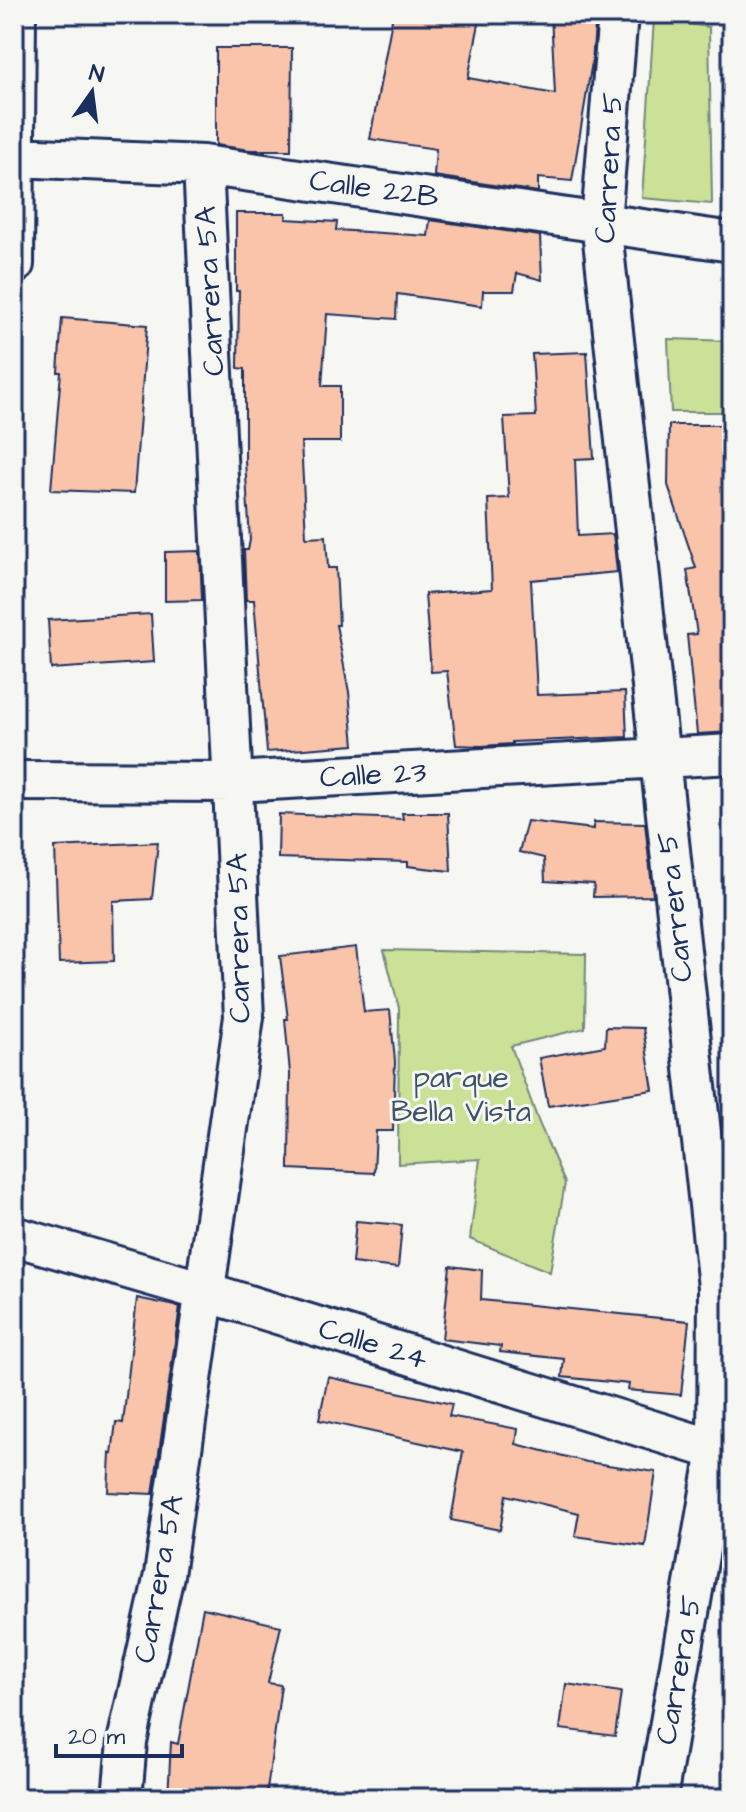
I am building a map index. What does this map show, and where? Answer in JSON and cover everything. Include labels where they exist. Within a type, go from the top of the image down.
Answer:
[{"type":"street","points":[[14,264],[16,14]]},
{"type":"street","name":"Carrera 5","points":[[618,14],[601,222],[718,1287],[724,1453],[657,1798]]},
{"type":"street","name":"Calle 22B","points":[[15,157],[203,165],[732,242]]},
{"type":"street","name":"Carrera 5A","points":[[122,1798],[127,1742],[164,1575],[244,1017],[203,165]]},
{"type":"street","name":"Calle 23","points":[[14,781],[234,782],[732,754]]},
{"type":"street","name":"Calle 24","points":[[14,1236],[203,1291],[724,1453]]},
{"type":"green space","points":[[654,19],[709,27],[712,204],[642,198]]},
{"type":"green space","points":[[668,339],[732,341],[732,412],[671,412]]},
{"type":"green space","name":"parque Bella Vista","points":[[384,950],[586,954],[585,1028],[511,1046],[565,1183],[550,1272],[470,1239],[480,1159],[398,1164],[399,1008]]},
{"type":"building","points":[[393,14],[481,14],[468,78],[555,94],[551,14],[596,14],[592,62],[572,181],[538,178],[538,192],[434,176],[436,149],[370,139]]},
{"type":"building","points":[[216,48],[292,48],[291,150],[250,150],[216,145]]},
{"type":"building","points":[[236,213],[286,213],[286,219],[337,222],[336,230],[428,236],[430,220],[540,236],[542,280],[517,273],[514,291],[483,291],[482,306],[397,294],[396,319],[327,314],[322,386],[340,386],[340,442],[301,442],[306,537],[326,536],[328,568],[336,568],[339,625],[336,625],[349,692],[354,745],[267,752],[254,600],[246,600],[244,550],[248,550],[250,540],[245,461],[245,369],[238,368]]},
{"type":"building","points":[[62,318],[147,325],[134,493],[51,490],[61,372],[58,372]]},
{"type":"building","points":[[587,352],[594,458],[575,459],[578,536],[613,534],[617,572],[531,580],[537,695],[625,692],[627,737],[456,745],[447,671],[431,672],[425,594],[492,589],[488,499],[509,498],[504,417],[536,416],[532,354]]},
{"type":"building","points":[[669,425],[732,425],[732,732],[697,734],[687,635],[697,634],[687,570],[696,568],[668,485]]},
{"type":"building","points":[[200,551],[202,600],[165,601],[165,552]]},
{"type":"building","points":[[151,614],[154,662],[51,669],[48,620]]},
{"type":"building","points":[[402,813],[448,813],[451,871],[408,866],[408,862],[278,858],[279,814],[403,819]]},
{"type":"building","points":[[527,821],[594,829],[594,822],[645,823],[653,896],[593,897],[594,884],[545,881],[544,858],[519,852]]},
{"type":"building","points":[[158,842],[152,899],[113,901],[114,961],[59,963],[55,847]]},
{"type":"building","points":[[356,947],[364,1012],[390,1010],[395,1061],[393,1131],[376,1131],[374,1173],[289,1169],[290,1073],[285,1019],[288,1019],[280,956]]},
{"type":"building","points":[[606,1027],[643,1028],[653,1090],[548,1106],[539,1058],[605,1046]]},
{"type":"building","points":[[356,1221],[402,1225],[398,1268],[352,1263]]},
{"type":"building","points":[[450,1266],[482,1270],[481,1300],[689,1321],[681,1395],[628,1390],[629,1384],[562,1377],[564,1359],[500,1352],[501,1346],[442,1339]]},
{"type":"building","points":[[137,1298],[180,1307],[153,1494],[108,1492],[110,1453],[116,1422],[123,1423]]},
{"type":"building","points":[[328,1377],[452,1404],[449,1416],[518,1429],[516,1444],[587,1462],[656,1472],[645,1546],[575,1536],[579,1513],[506,1495],[500,1530],[451,1520],[463,1452],[319,1420]]},
{"type":"building","points":[[203,1608],[281,1626],[268,1683],[281,1685],[266,1798],[168,1798],[171,1742],[178,1744]]},
{"type":"building","points":[[566,1684],[621,1692],[615,1736],[560,1729]]}]
